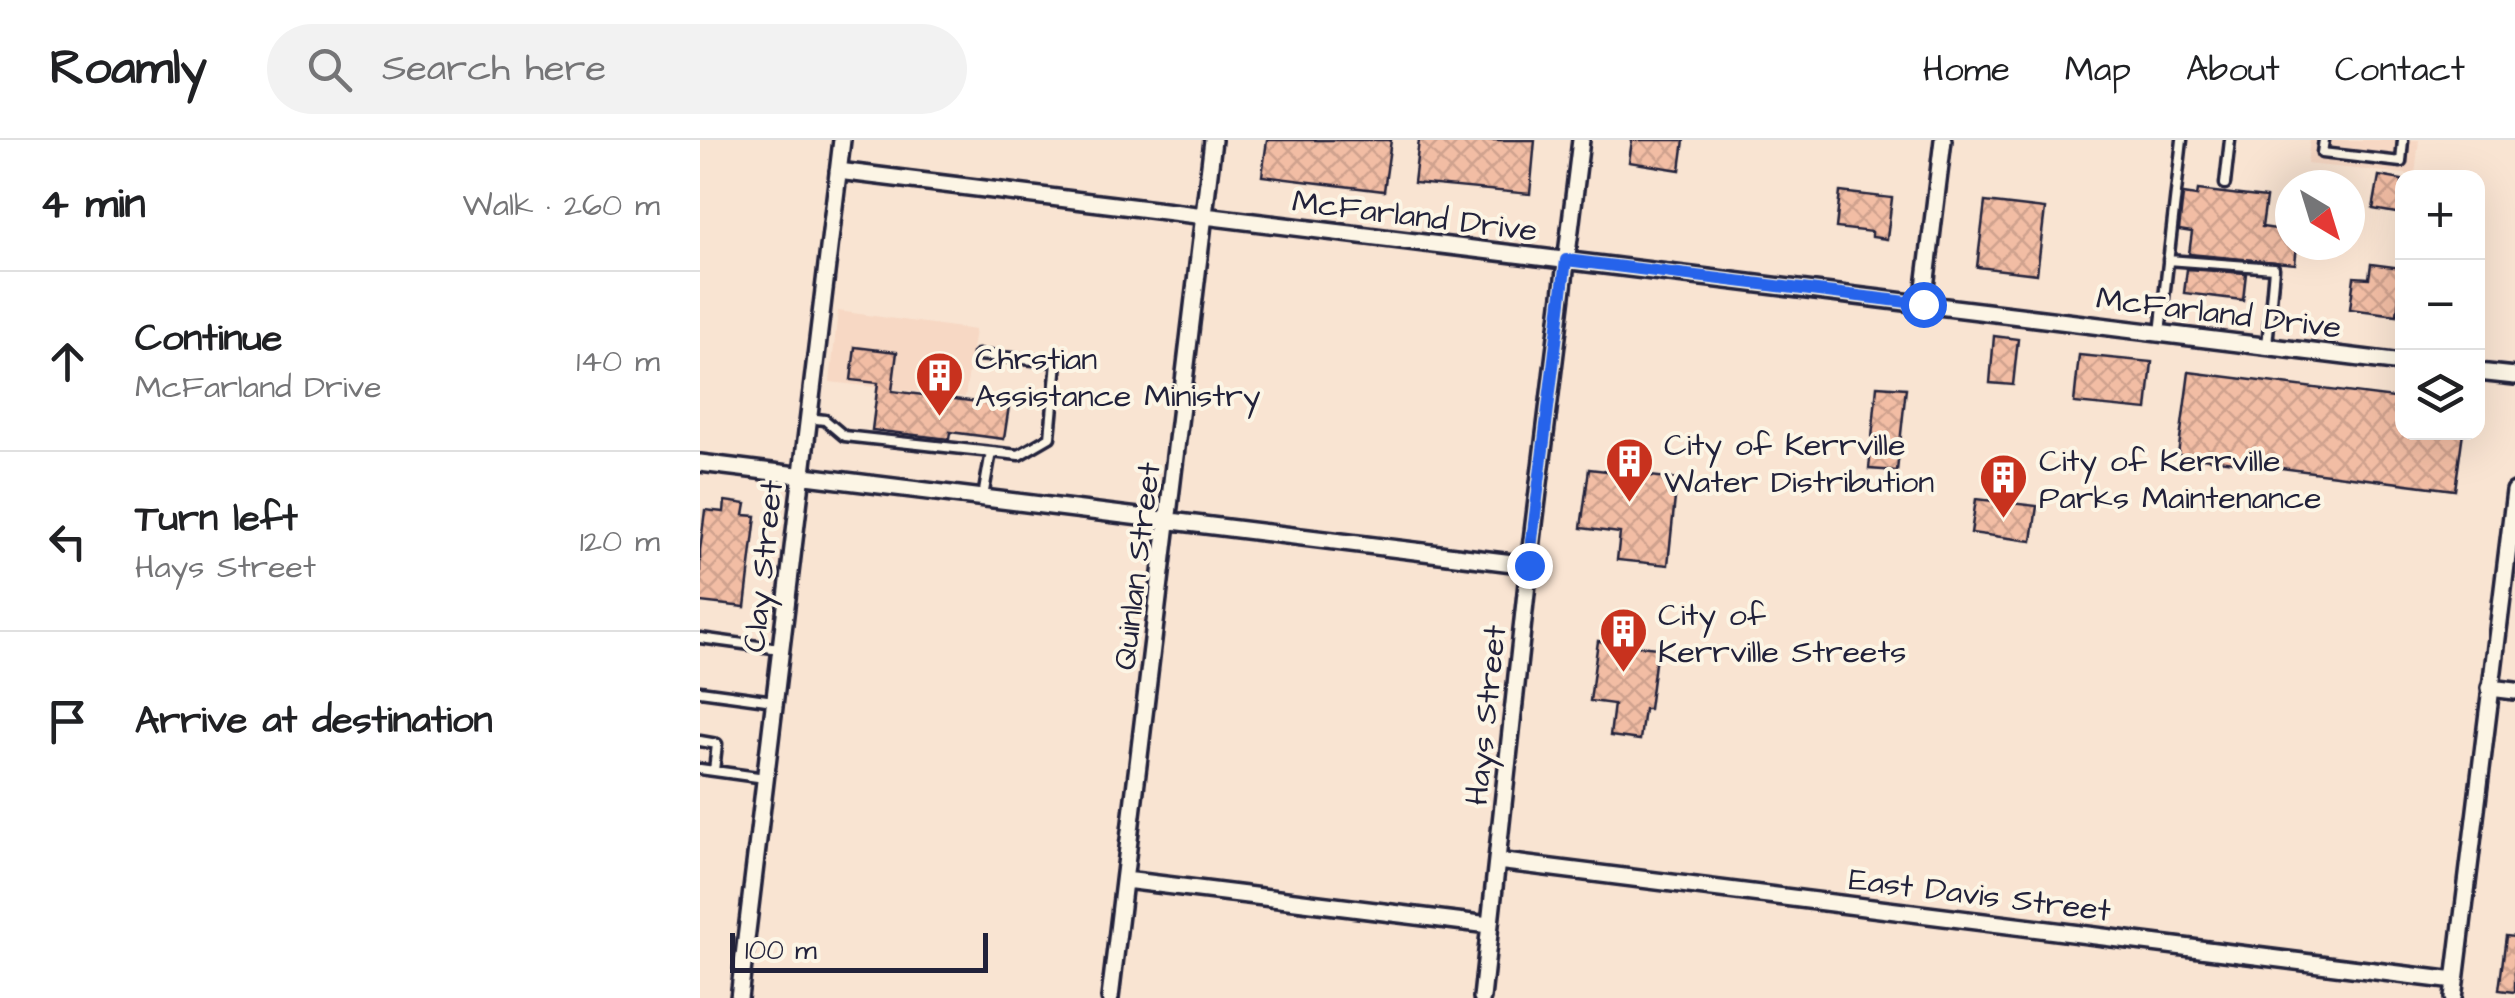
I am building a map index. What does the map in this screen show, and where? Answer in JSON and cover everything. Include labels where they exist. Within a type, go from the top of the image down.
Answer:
[{"type":"street","name":"Clay Street","points":[[739,998],[842,140]]},
{"type":"street","name":"Quinlan Street","points":[[1110,998],[1212,140]]},
{"type":"street","name":"Hays Street","points":[[1482,998],[1581,140]]},
{"type":"street","points":[[1923,304],[1943,140]]},
{"type":"street","name":"McFarland Drive","points":[[838,170],[2395,361]]},
{"type":"street","points":[[2485,373],[2515,376]]},
{"type":"street","points":[[700,463],[1529,565]]},
{"type":"street","points":[[2454,990],[2515,491]]},
{"type":"street","points":[[2490,688],[2515,691]]},
{"type":"street","name":"East Davis Street","points":[[1497,862],[2454,990]]},
{"type":"street","points":[[1125,880],[1488,924]]},
{"type":"lane","points":[[2160,333],[2182,140]]},
{"type":"lane","points":[[2225,184],[2230,140]]},
{"type":"lane","points":[[2324,140],[2322,153],[2400,162],[2404,140]]},
{"type":"lane","points":[[2168,260],[2274,268],[2267,346]]},
{"type":"lane","points":[[807,418],[826,420],[844,436],[1019,455],[1050,437],[1057,362],[978,354]]},
{"type":"lane","points":[[982,498],[990,452]]},
{"type":"lane","points":[[700,638],[780,649]]},
{"type":"lane","points":[[700,691],[774,701]]},
{"type":"lane","points":[[700,742],[717,744],[714,771]]},
{"type":"lane","points":[[700,769],[765,778]]},
{"type":"shaded area","points":[[2310,140],[2419,140],[2416,170],[2395,173],[2307,164]]},
{"type":"shaded area","points":[[838,311],[975,330],[965,397],[830,382]]},
{"type":"building","points":[[1267,140],[1391,140],[1384,191],[1262,176]]},
{"type":"building","points":[[1419,140],[1535,140],[1530,194],[1414,183]]},
{"type":"building","points":[[1632,140],[1684,140],[1680,170],[1629,162]]},
{"type":"building","points":[[2379,176],[2395,179],[2395,213],[2373,209]]},
{"type":"building","points":[[2198,190],[2266,198],[2262,227],[2275,229],[2275,260],[2295,260],[2295,264],[2189,254],[2192,232],[2179,230],[2183,194],[2197,196]]},
{"type":"building","points":[[1840,192],[1892,198],[1887,239],[1872,237],[1872,232],[1836,228]]},
{"type":"building","points":[[1985,202],[2045,209],[2037,274],[1977,267]]},
{"type":"building","points":[[2371,264],[2395,267],[2395,315],[2350,309],[2354,277],[2369,278]]},
{"type":"building","points":[[2187,269],[2246,273],[2243,300],[2184,293]]},
{"type":"building","points":[[1994,336],[2018,339],[2013,385],[1990,383]]},
{"type":"building","name":"Chrstian Assistance Ministry","points":[[855,347],[897,352],[892,391],[1009,406],[1004,439],[950,432],[949,439],[872,430],[878,383],[851,380]]},
{"type":"building","points":[[2079,355],[2152,362],[2147,410],[2074,403]]},
{"type":"building","points":[[2189,372],[2395,398],[2395,440],[2462,440],[2455,490],[2178,455]]},
{"type":"building","points":[[1877,386],[1906,388],[1897,471],[1869,469]]},
{"type":"building","name":"City of Kerrville Water Distribution","points":[[1589,469],[1677,479],[1668,565],[1617,560],[1620,533],[1581,528]]},
{"type":"building","name":"City of Kerrville Parks Maintenance","points":[[1976,499],[2037,506],[2032,541],[1971,533]]},
{"type":"building","points":[[725,501],[746,504],[744,515],[756,516],[745,607],[700,602],[705,510],[724,512]]},
{"type":"building","name":"City of Kerrville Streets","points":[[1598,641],[1657,648],[1649,709],[1644,709],[1640,740],[1610,736],[1614,704],[1590,701]]},
{"type":"building","points":[[2506,936],[2515,937],[2515,992],[2499,990]]},
{"type":"place","name":"Chrstian Assistance Ministry","points":[[940,418]]},
{"type":"place","name":"City of Kerrville Water Distribution","points":[[1629,504]]},
{"type":"place","name":"City of Kerrville Parks Maintenance","points":[[2004,520]]},
{"type":"place","name":"City of Kerrville Streets","points":[[1623,674]]},
{"type":"route","points":[[1529,565],[1566,260],[1923,304]]}]
